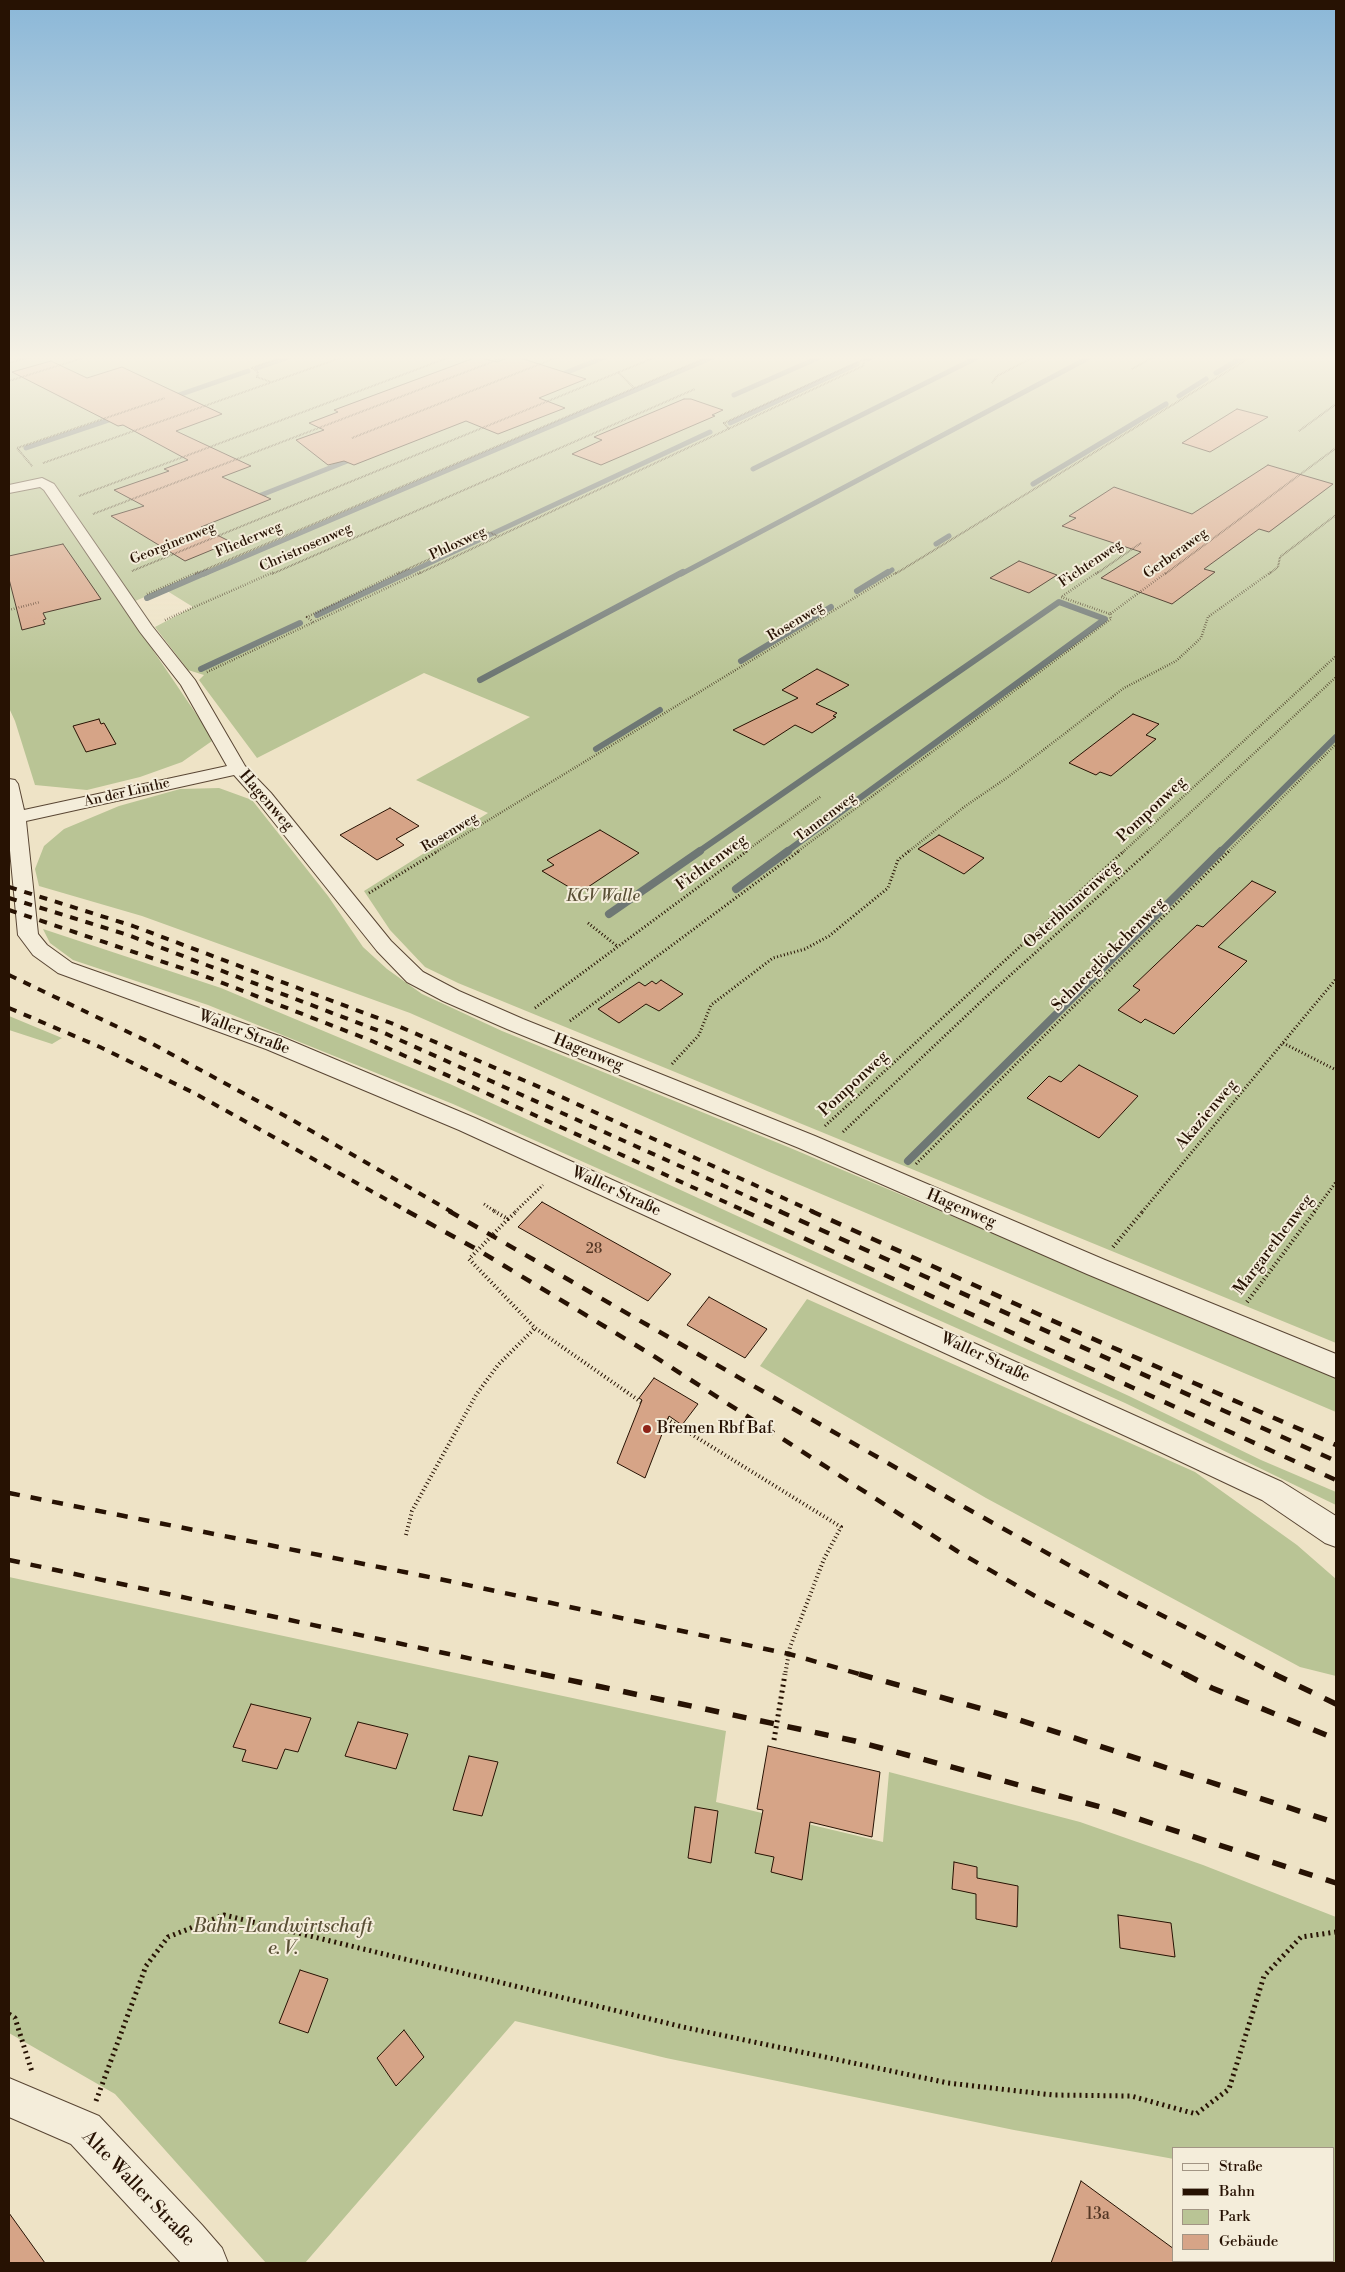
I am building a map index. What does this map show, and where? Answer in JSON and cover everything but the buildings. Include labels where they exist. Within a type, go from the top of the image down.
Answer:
[{"type":"street","name":"Hagenweg","points":[[9,489],[42,482],[49,487],[146,629],[189,684],[238,769],[264,796],[384,946],[415,977],[451,996],[515,1024],[815,1146],[1096,1267],[1336,1366]]},
{"type":"street","name":"An der Linthe","points":[[16,818],[238,769]]},
{"type":"street","name":"Waller Straße","points":[[9,784],[16,818],[28,935],[40,950],[65,968],[274,1043],[467,1124],[1164,1440],[1272,1491],[1336,1533]]},
{"type":"street","name":"Alte Waller Straße","points":[[9,2097],[85,2130],[188,2239],[207,2263]]},
{"type":"path","points":[[30,463],[33,467]]},
{"type":"path","points":[[60,503],[167,463]]},
{"type":"path","points":[[73,521],[226,463]]},
{"type":"path","name":"Georginenweg","points":[[113,579],[396,463]]},
{"type":"path","name":"Fliederweg","points":[[128,602],[457,463]]},
{"type":"path","name":"Christrosenweg","points":[[146,629],[526,463]]},
{"type":"path","name":"Phloxweg","points":[[189,684],[199,675],[656,463]]},
{"type":"path","name":"Rosenweg","points":[[352,904],[1077,463]]},
{"type":"path","name":"Gerberaweg","points":[[1110,614],[1316,463]]},
{"type":"path","points":[[656,1081],[699,1035],[711,1005],[773,958],[805,949],[829,936],[888,888],[898,860],[964,807],[1008,777],[1124,688],[1176,661],[1201,638],[1208,618],[1278,567],[1280,557],[1336,515]]},
{"type":"path","points":[[313,622],[307,617],[391,577],[488,532],[498,536]]},
{"type":"path","name":"Fichtenweg","points":[[1110,614],[1060,596],[1141,543]]},
{"type":"path","points":[[442,554],[451,558]]},
{"type":"path","points":[[391,577],[400,582]]},
{"type":"path","points":[[9,610],[40,602]]},
{"type":"path","name":"Tannenweg","points":[[549,1037],[1111,619],[1110,614]]},
{"type":"path","name":"Pomponweg","points":[[815,1146],[1336,656]]},
{"type":"path","name":"Osterblumenweg","points":[[815,1146],[987,996],[1190,814],[1336,677]]},
{"type":"path","name":"Schneeglöckchenweg","points":[[897,1182],[1336,744]]},
{"type":"path","name":"Fichtenweg","points":[[515,1024],[617,946],[820,798]]},
{"type":"path","points":[[588,923],[617,946]]},
{"type":"path","name":"Akazienweg","points":[[1096,1267],[1336,979]]},
{"type":"path","points":[[1283,1043],[1336,1070]]},
{"type":"path","points":[[548,1179],[469,1259],[535,1328],[641,1402]]},
{"type":"path","name":"Margarethenweg","points":[[1232,1322],[1336,1182]]},
{"type":"path","points":[[484,1204],[508,1219]]},
{"type":"path","points":[[406,1534],[412,1511],[476,1395],[498,1365],[535,1328]]},
{"type":"path","points":[[667,1419],[841,1527],[824,1559],[790,1647],[774,1740]]},
{"type":"path","points":[[85,2130],[146,1966],[168,1937],[224,1915],[683,2027],[948,2083],[1053,2095],[1131,2096],[1196,2114],[1229,2089],[1264,1976],[1301,1937],[1336,1932]]},
{"type":"path","points":[[9,2014],[15,2018],[46,2113]]},
{"type":"green space","name":"KGV Walle","points":[[9,463],[1336,463],[1336,1343],[458,983],[425,967],[390,930],[364,891],[488,813],[416,780],[530,717],[424,673],[257,758],[199,680],[204,675],[188,670],[155,627],[193,607],[164,589],[123,606],[205,727],[212,741],[182,762],[140,777],[87,790],[35,785],[15,721],[9,708]]},
{"type":"green space","points":[[219,788],[252,800],[328,896],[363,947],[387,969],[422,994],[502,1031],[788,1147],[1336,1378],[1336,1412],[767,1171],[410,1013],[142,916],[39,886],[35,869],[44,846],[64,829],[119,806],[180,789]]},
{"type":"green space","points":[[43,929],[221,988],[450,1084],[1129,1396],[1261,1460],[1336,1492],[1336,1505],[1125,1403],[453,1104],[208,1005],[73,960],[50,943]]},
{"type":"green space","points":[[9,1016],[62,1038],[52,1044],[9,1030]]},
{"type":"green space","points":[[807,1299],[1195,1472],[1297,1545],[1336,1579],[1336,1676],[1300,1667],[986,1498],[760,1366]]},
{"type":"green space","name":"Bahn-Landwirtschaft e. V.","points":[[9,1577],[726,1731],[716,1802],[883,1842],[889,1772],[1080,1822],[1203,1865],[1336,1917],[1336,2263],[1310,2262],[1335,2262],[1335,2147],[1172,2147],[1172,2159],[1014,2130],[666,2058],[515,2021],[305,2263],[266,2263],[115,2094],[9,2033]]},
{"type":"waterway","points":[[251,499],[342,463]]},
{"type":"waterway","points":[[204,574],[464,463]]},
{"type":"waterway","points":[[406,574],[644,463]]},
{"type":"waterway","points":[[753,469],[765,463]]},
{"type":"waterway","points":[[681,574],[890,463]]},
{"type":"waterway","points":[[1033,484],[1068,463]]},
{"type":"waterway","points":[[936,544],[949,536]]},
{"type":"waterway","points":[[886,574],[892,570]]},
{"type":"waterway","points":[[147,598],[207,572]]},
{"type":"waterway","points":[[317,615],[409,572]]},
{"type":"waterway","points":[[480,680],[683,572]]},
{"type":"waterway","points":[[857,591],[888,572]]},
{"type":"waterway","points":[[698,852],[1059,602],[1105,619],[786,852]]},
{"type":"waterway","points":[[741,661],[831,607]]},
{"type":"waterway","points":[[201,669],[300,623]]},
{"type":"waterway","points":[[596,749],[660,710]]},
{"type":"waterway","points":[[1220,852],[1336,737]]},
{"type":"waterway","points":[[609,914],[700,851]]},
{"type":"waterway","points":[[736,889],[788,851]]},
{"type":"waterway","points":[[908,1161],[1221,851]]},
{"type":"railway","points":[[9,887],[133,926],[391,1023],[544,1089],[814,1212]]},
{"type":"railway","points":[[9,898],[128,935],[382,1032],[782,1212]]},
{"type":"railway","points":[[9,910],[202,975],[372,1041],[747,1212]]},
{"type":"railway","points":[[9,975],[149,1042],[287,1117],[452,1212]]},
{"type":"railway","points":[[9,1008],[100,1047],[194,1093],[409,1212]]},
{"type":"railway","points":[[407,1211],[478,1250],[652,1355],[957,1551],[1035,1596],[1187,1675]]},
{"type":"railway","points":[[449,1211],[966,1508],[1121,1594],[1277,1675]]},
{"type":"railway","points":[[744,1211],[1336,1480]]},
{"type":"railway","points":[[779,1211],[1336,1461]]},
{"type":"railway","points":[[811,1211],[1082,1334],[1336,1445]]},
{"type":"railway","points":[[9,1493],[444,1580],[789,1654],[863,1675]]},
{"type":"railway","points":[[9,1560],[547,1675]]},
{"type":"railway","points":[[541,1674],[855,1741],[1108,1809],[1336,1883]]},
{"type":"railway","points":[[859,1674],[1007,1716],[1336,1823]]},
{"type":"railway","points":[[1185,1674],[1212,1688],[1336,1739]]},
{"type":"railway","points":[[1274,1674],[1336,1704]]},
{"type":"place","name":"Bremen Rbf Baf","points":[[647,1429]]}]
